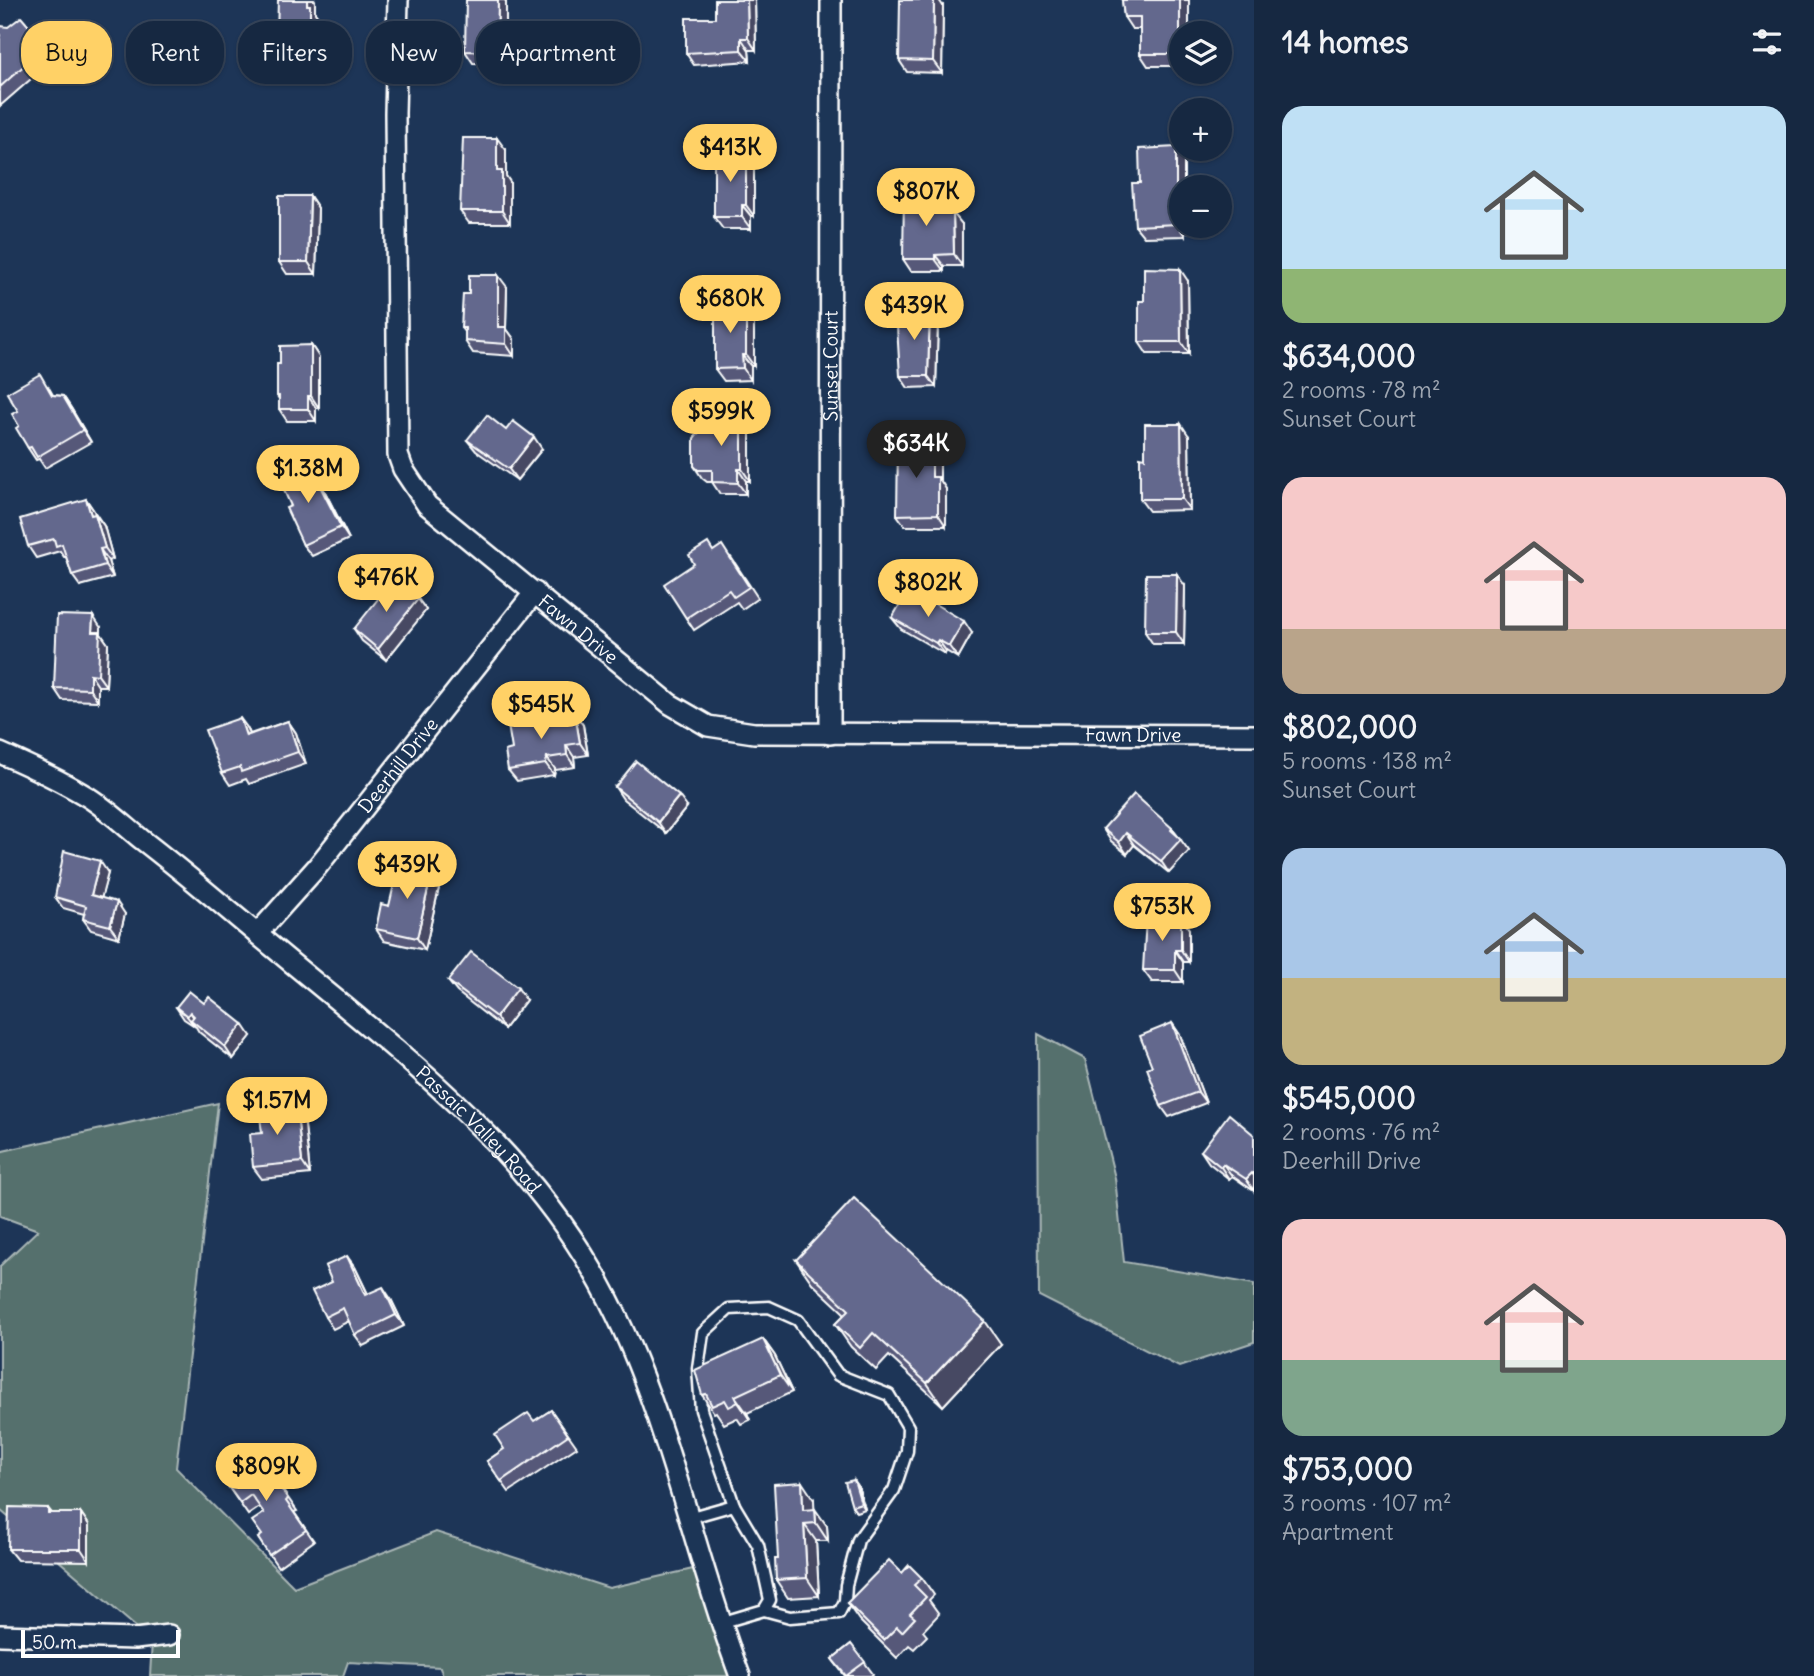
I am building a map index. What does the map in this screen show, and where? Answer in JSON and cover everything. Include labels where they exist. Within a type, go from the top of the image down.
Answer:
[{"type":"street","name":"Fawn Drive","points":[[398,0],[395,113],[398,455],[412,486],[427,505],[670,705],[694,720],[722,730],[831,734],[1254,735]]},
{"type":"street","name":"Sunset Court","points":[[831,0],[831,734]]},
{"type":"street","name":"Deerhill Drive","points":[[257,934],[326,856],[535,592]]},
{"type":"street","name":"Passaic Valley Road","points":[[0,753],[39,770],[90,798],[457,1101],[526,1177],[562,1223],[593,1271],[618,1319],[644,1385],[720,1623],[740,1676]]},
{"type":"street","points":[[0,1635],[135,1639],[169,1635]]},
{"type":"lane","points":[[720,1623],[764,1610],[790,1617],[839,1613],[845,1601],[845,1585],[858,1540],[894,1489],[908,1451],[908,1427],[889,1395],[838,1376],[798,1320],[769,1307],[729,1309],[703,1333],[698,1368],[701,1410],[734,1505],[758,1545],[768,1584],[769,1601],[764,1610]]},
{"type":"lane","points":[[688,1518],[734,1505]]},
{"type":"green space","points":[[1038,1034],[1085,1059],[1115,1178],[1124,1262],[1254,1284],[1254,1342],[1179,1367],[1039,1296]]},
{"type":"green space","points":[[218,1103],[176,1468],[294,1587],[436,1532],[609,1588],[702,1567],[742,1676],[443,1676],[440,1667],[348,1662],[343,1676],[150,1676],[152,1641],[0,1510],[0,1266],[38,1230],[0,1216],[0,1154],[3,1151]]},
{"type":"building","points":[[278,0],[307,0],[307,5],[310,5],[310,21],[277,21]]},
{"type":"building","points":[[466,0],[498,0],[498,21],[476,21],[476,51],[465,51]]},
{"type":"building","points":[[715,0],[747,0],[748,38],[741,38],[741,50],[686,53],[686,18],[715,18]]},
{"type":"building","points":[[900,0],[934,0],[933,61],[899,60]]},
{"type":"building","points":[[1122,0],[1180,0],[1180,21],[1169,21],[1169,54],[1140,54],[1140,17],[1124,17]]},
{"type":"building","points":[[21,17],[24,21],[21,21],[21,68],[0,87],[0,26],[8,27]]},
{"type":"building","points":[[463,138],[497,138],[497,171],[502,171],[502,211],[460,211]]},
{"type":"building","points":[[1169,147],[1169,161],[1176,161],[1176,175],[1169,175],[1169,224],[1135,226],[1132,183],[1140,183],[1139,149]]},
{"type":"building","points":[[714,153],[746,153],[746,205],[742,205],[742,217],[714,217]]},
{"type":"building","points":[[904,194],[936,194],[936,213],[953,213],[954,254],[935,255],[935,259],[903,259]]},
{"type":"building","points":[[279,196],[310,196],[308,262],[279,262]]},
{"type":"building","points":[[1144,268],[1180,269],[1181,342],[1139,342],[1139,301],[1144,301]]},
{"type":"building","points":[[469,275],[498,275],[498,327],[506,327],[506,344],[465,341],[465,328],[461,328],[463,294],[469,294]]},
{"type":"building","points":[[715,303],[746,303],[746,355],[742,355],[743,368],[715,369]]},
{"type":"building","points":[[930,309],[928,376],[900,376],[896,310]]},
{"type":"building","points":[[311,345],[311,396],[308,396],[308,409],[279,409],[277,364],[280,364],[280,346]]},
{"type":"building","points":[[40,374],[52,395],[63,396],[83,430],[37,457],[16,428],[19,426],[12,414],[18,411],[7,393]]},
{"type":"building","points":[[712,413],[742,413],[742,469],[738,469],[738,483],[712,482],[712,470],[698,470],[694,466],[694,438],[699,432],[712,432]]},
{"type":"building","points":[[487,415],[506,430],[513,421],[534,437],[509,469],[467,440]]},
{"type":"building","points":[[1145,424],[1181,424],[1182,499],[1140,499],[1140,457],[1145,458]]},
{"type":"building","points":[[932,441],[932,477],[938,477],[938,514],[897,515],[898,442]]},
{"type":"building","points":[[308,463],[341,527],[303,545],[286,508],[291,506],[278,477]]},
{"type":"building","points":[[86,499],[91,515],[95,514],[105,548],[100,549],[105,565],[72,575],[62,544],[56,546],[54,539],[28,546],[20,519]]},
{"type":"building","points":[[708,543],[713,551],[722,545],[749,587],[734,597],[729,590],[686,618],[664,584],[694,564],[689,555]]},
{"type":"building","points":[[1146,574],[1177,574],[1176,632],[1145,632]]},
{"type":"building","points":[[394,579],[418,599],[378,649],[354,629]]},
{"type":"building","points":[[909,589],[964,621],[949,646],[938,640],[936,643],[892,618]]},
{"type":"building","points":[[57,615],[93,616],[92,632],[100,632],[98,675],[90,674],[90,689],[54,688]]},
{"type":"building","points":[[575,714],[580,743],[566,745],[567,755],[547,756],[546,764],[508,770],[505,751],[512,749],[508,725]]},
{"type":"building","points":[[240,718],[246,736],[288,721],[298,752],[241,772],[240,767],[222,773],[205,730]]},
{"type":"building","points":[[636,761],[679,796],[658,822],[615,787]]},
{"type":"building","points":[[1134,794],[1181,839],[1161,861],[1126,833],[1119,842],[1103,829]]},
{"type":"building","points":[[64,851],[100,861],[91,895],[117,902],[110,926],[83,919],[86,906],[55,897]]},
{"type":"building","points":[[405,861],[433,867],[417,938],[376,929],[381,904],[389,906],[396,876],[402,877]]},
{"type":"building","points":[[1146,917],[1181,917],[1181,950],[1175,950],[1175,970],[1143,970]]},
{"type":"building","points":[[471,952],[518,988],[496,1017],[448,981]]},
{"type":"building","points":[[189,991],[204,1003],[209,997],[243,1024],[225,1047],[191,1020],[194,1016],[190,1012],[187,1016],[176,1007]]},
{"type":"building","points":[[1172,1023],[1198,1092],[1161,1106],[1147,1068],[1152,1066],[1140,1036]]},
{"type":"building","points":[[296,1104],[302,1162],[253,1167],[250,1134],[262,1133],[259,1108]]},
{"type":"building","points":[[1229,1114],[1254,1135],[1254,1174],[1246,1179],[1223,1164],[1221,1167],[1201,1151]]},
{"type":"building","points":[[854,1198],[985,1321],[927,1383],[873,1333],[860,1348],[835,1324],[849,1310],[796,1260]]},
{"type":"building","points":[[347,1256],[365,1295],[383,1287],[396,1315],[355,1335],[343,1308],[325,1317],[312,1291],[332,1282],[325,1266]]},
{"type":"building","points":[[763,1339],[780,1375],[735,1396],[738,1402],[729,1407],[725,1400],[712,1406],[706,1394],[702,1395],[695,1370]]},
{"type":"building","points":[[551,1410],[568,1435],[501,1481],[487,1461],[504,1449],[495,1435],[528,1413],[534,1421]]},
{"type":"building","points":[[261,1453],[272,1468],[268,1470],[288,1499],[286,1501],[306,1530],[269,1555],[258,1538],[262,1535],[252,1521],[264,1513],[251,1495],[240,1503],[223,1479]]},
{"type":"building","points":[[854,1480],[861,1503],[852,1506],[845,1482]]},
{"type":"building","points":[[802,1482],[803,1510],[815,1509],[816,1523],[804,1524],[807,1578],[776,1580],[775,1559],[778,1559],[774,1484]]},
{"type":"building","points":[[9,1507],[48,1508],[48,1513],[81,1513],[81,1549],[8,1549]]},
{"type":"building","points":[[889,1560],[902,1573],[909,1565],[922,1578],[914,1585],[926,1597],[910,1614],[915,1618],[902,1632],[897,1627],[884,1640],[847,1603]]},
{"type":"building","points":[[851,1644],[865,1662],[846,1676],[832,1659]]}]
